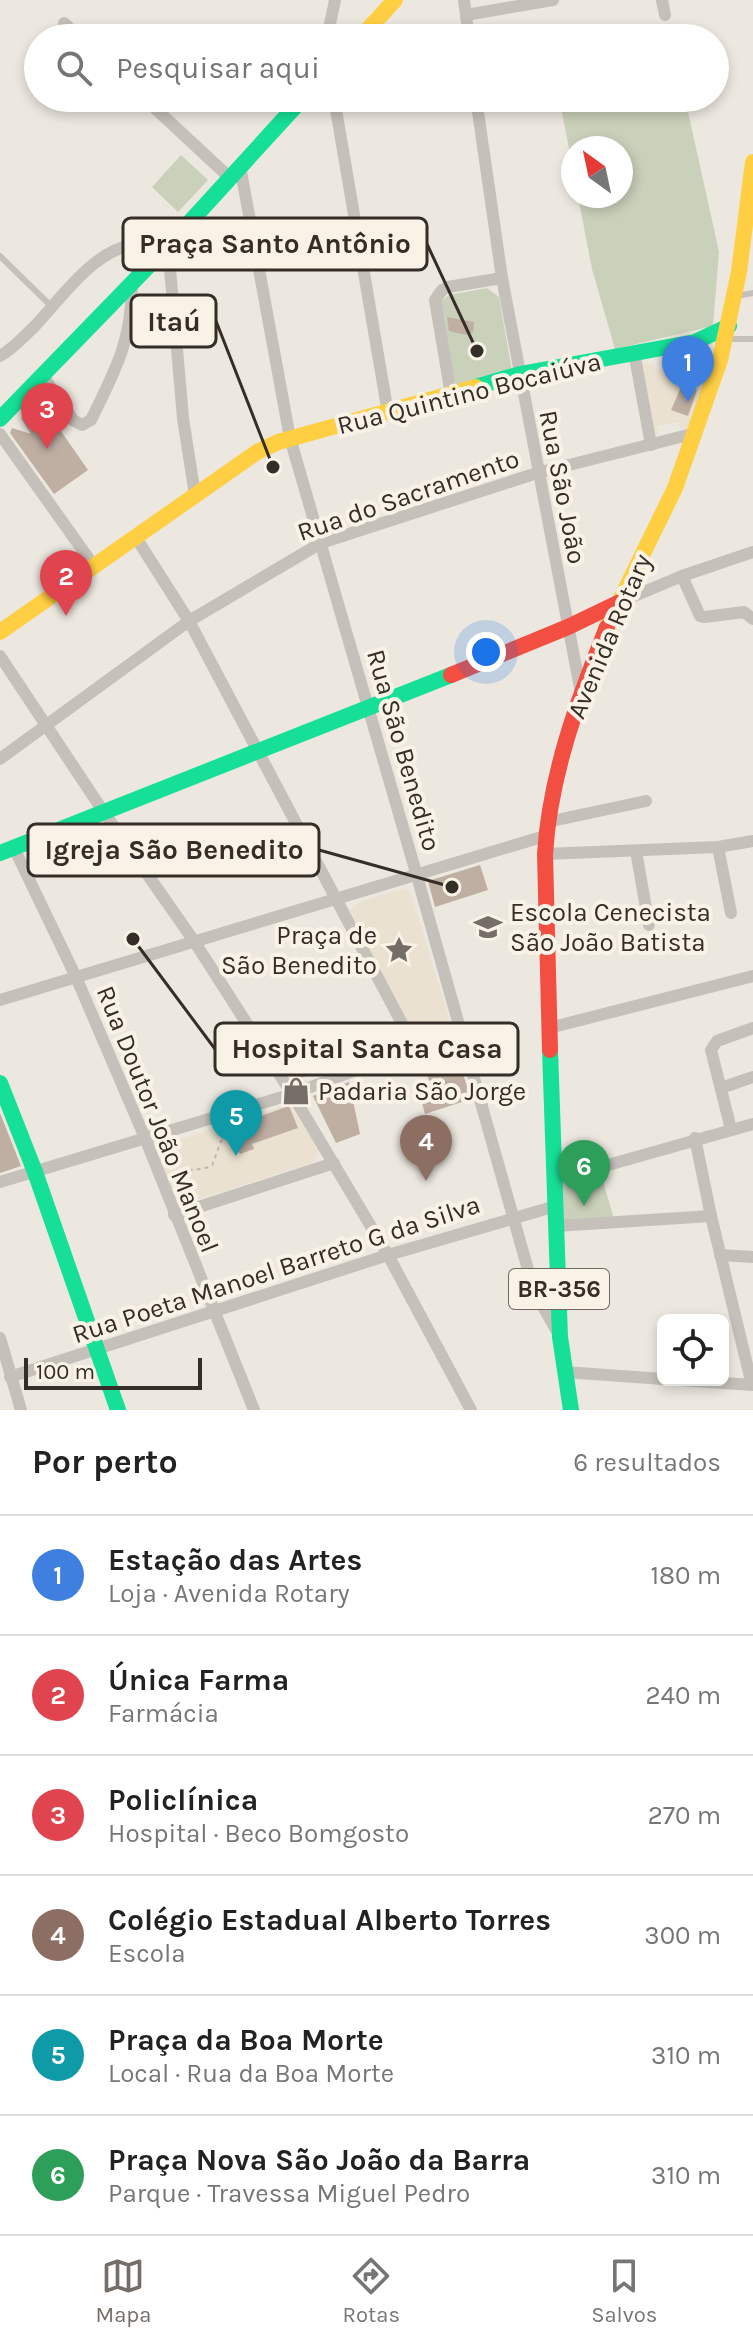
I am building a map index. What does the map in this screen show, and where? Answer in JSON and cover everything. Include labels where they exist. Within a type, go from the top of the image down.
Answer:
[{"type":"main road","points":[[373,24],[395,0]]},
{"type":"main road","points":[[0,419],[168,246],[290,112]]},
{"type":"main road","name":"Avenida Rotary","points":[[571,1410],[560,1337],[549,1028],[546,829],[567,734],[581,693],[620,602],[675,488],[720,360],[735,296],[753,162]]},
{"type":"main road","name":"Rua Quintino Bocaiúva","points":[[0,632],[257,452],[290,438],[520,374],[695,342],[727,332]]},
{"type":"main road","points":[[695,342],[720,360]]},
{"type":"main road","points":[[7,850],[369,708],[568,627],[620,602]]},
{"type":"main road","points":[[0,1083],[35,1172],[118,1410]]},
{"type":"street","points":[[330,24],[335,0]]},
{"type":"street","points":[[464,0],[467,24]]},
{"type":"street","points":[[466,15],[553,0]]},
{"type":"street","points":[[662,0],[665,15]]},
{"type":"street","points":[[161,112],[234,171]]},
{"type":"street","points":[[337,112],[388,413]]},
{"type":"street","name":"Rua São João","points":[[478,112],[502,278],[581,693]]},
{"type":"street","name":"Rua São Benedito","points":[[234,171],[254,240],[290,438],[534,1291],[560,1337]]},
{"type":"street","points":[[254,240],[357,224]]},
{"type":"street","points":[[0,356],[15,345],[89,268],[108,255],[129,245],[145,243],[168,246],[183,418],[195,495]]},
{"type":"street","points":[[451,395],[435,300],[448,287],[502,278]]},
{"type":"street","points":[[43,376],[73,420],[82,425],[91,420],[125,348],[132,284]]},
{"type":"street","points":[[634,352],[651,445]]},
{"type":"street","name":"Rua do Sacramento","points":[[0,759],[189,621],[321,543],[537,473],[696,433]]},
{"type":"street","points":[[0,434],[94,566]]},
{"type":"street","points":[[135,536],[189,621],[415,1048]]},
{"type":"street","points":[[620,602],[682,576],[753,552]]},
{"type":"street","points":[[682,576],[700,616],[744,612],[753,619]]},
{"type":"street","points":[[0,656],[194,941],[292,1094],[388,1255],[471,1410]]},
{"type":"street","points":[[0,1000],[417,876],[546,829],[646,801]]},
{"type":"street","points":[[545,854],[718,847],[753,841]]},
{"type":"street","points":[[718,847],[731,913]]},
{"type":"street","name":"Rua Doutor João Manoel","points":[[7,850],[76,977],[145,1138],[254,1410]]},
{"type":"street","points":[[636,851],[649,925]]},
{"type":"street","points":[[549,1028],[753,976]]},
{"type":"street","points":[[555,1180],[695,1138],[744,1127],[721,1088],[712,1057],[713,1045],[753,1028]]},
{"type":"street","points":[[0,1182],[292,1094],[461,1031]]},
{"type":"street","points":[[721,1088],[753,1077]]},
{"type":"street","points":[[695,1138],[752,1385],[729,1383]]},
{"type":"street","points":[[174,1215],[334,1163]]},
{"type":"street","name":"Rua Poeta Manoel Barreto G da Silva","points":[[10,1377],[388,1255],[556,1206]]},
{"type":"street","points":[[556,1226],[711,1216]]},
{"type":"street","points":[[720,1255],[753,1257]]},
{"type":"street","points":[[0,1338],[21,1410]]},
{"type":"street","points":[[564,1372],[657,1379]]},
{"type":"lane","points":[[0,256],[52,307]]},
{"type":"lane","points":[[735,296],[753,293]]},
{"type":"lane","points":[[727,332],[753,339]]},
{"type":"path","points":[[161,1177],[212,1166],[221,1141],[231,1137]]},
{"type":"green space","points":[[562,112],[688,112],[719,252],[713,326],[615,349],[592,269],[580,208],[633,208],[633,136],[567,136]]},
{"type":"green space","points":[[181,155],[208,180],[178,212],[152,187]]},
{"type":"green space","points":[[487,288],[499,297],[512,371],[458,388],[452,375],[440,302],[449,295]]},
{"type":"green space","points":[[600,1171],[615,1222],[557,1224],[556,1184]]},
{"type":"shaded area","points":[[699,357],[704,357],[714,367],[690,428],[680,430],[678,422],[657,426],[658,434],[653,435],[642,364],[653,363],[654,370],[699,366]]},
{"type":"shaded area","name":"Praça de São Benedito","points":[[405,888],[411,893],[450,1022],[449,1033],[421,1042],[411,1034],[350,910],[362,901]]},
{"type":"shaded area","points":[[289,1104],[318,1149],[312,1163],[184,1204],[174,1202],[153,1148]]},
{"type":"building","points":[[447,317],[474,322],[473,332],[466,335],[449,331]]},
{"type":"building","points":[[682,385],[697,390],[688,416],[671,410]]},
{"type":"building","points":[[40,401],[88,470],[54,494],[10,433],[12,428],[31,434],[21,418]]},
{"type":"building","points":[[480,865],[488,890],[435,907],[428,881]]},
{"type":"building","points":[[316,1038],[336,1066],[298,1079],[286,1060]]},
{"type":"building","points":[[448,1047],[455,1049],[471,1099],[425,1114],[418,1089],[431,1084],[419,1059]]},
{"type":"building","points":[[349,1082],[360,1134],[336,1143],[313,1096]]},
{"type":"building","points":[[289,1106],[298,1128],[252,1144],[254,1149],[240,1154],[228,1138],[230,1127]]},
{"type":"building","points":[[0,1113],[21,1166],[0,1173]]},
{"type":"traffic: fast","points":[[0,419],[168,246],[290,112]]},
{"type":"traffic: fast","points":[[476,387],[520,374],[695,342],[729,326]]},
{"type":"traffic: fast","points":[[0,853],[451,675]]},
{"type":"traffic: fast","points":[[550,1050],[560,1337],[571,1410]]},
{"type":"traffic: fast","points":[[0,1083],[35,1172],[118,1410]]},
{"type":"traffic: slow","points":[[373,24],[395,0]]},
{"type":"traffic: slow","points":[[607,627],[675,488],[720,360],[739,272],[753,162]]},
{"type":"traffic: slow","points":[[0,632],[257,452],[278,442],[476,387]]},
{"type":"traffic: jam","points":[[451,675],[620,602]]},
{"type":"traffic: jam","points":[[550,1050],[545,854],[548,824],[567,738],[607,627]]},
{"type":"place","name":"Praça Santo Antônio","points":[[477,351]]},
{"type":"place","name":"Estação das Artes","points":[[688,402]]},
{"type":"place","name":"Policlínica","points":[[47,449]]},
{"type":"place","name":"Itaú","points":[[273,467]]},
{"type":"place","name":"Única Farma","points":[[66,616]]},
{"type":"place","name":"Igreja São Benedito","points":[[452,887]]},
{"type":"place","name":"Escola Cenecista São João Batista","points":[[488,927]]},
{"type":"place","name":"Hospital Santa Casa","points":[[133,939]]},
{"type":"place","name":"Praça de São Benedito","points":[[399,950]]},
{"type":"place","name":"Padaria São Jorge","points":[[296,1091]]},
{"type":"place","name":"Praça da Boa Morte","points":[[236,1156]]},
{"type":"place","name":"Colégio Estadual Alberto Torres","points":[[426,1181]]},
{"type":"place","name":"Praça Nova São João da Barra","points":[[584,1206]]}]
